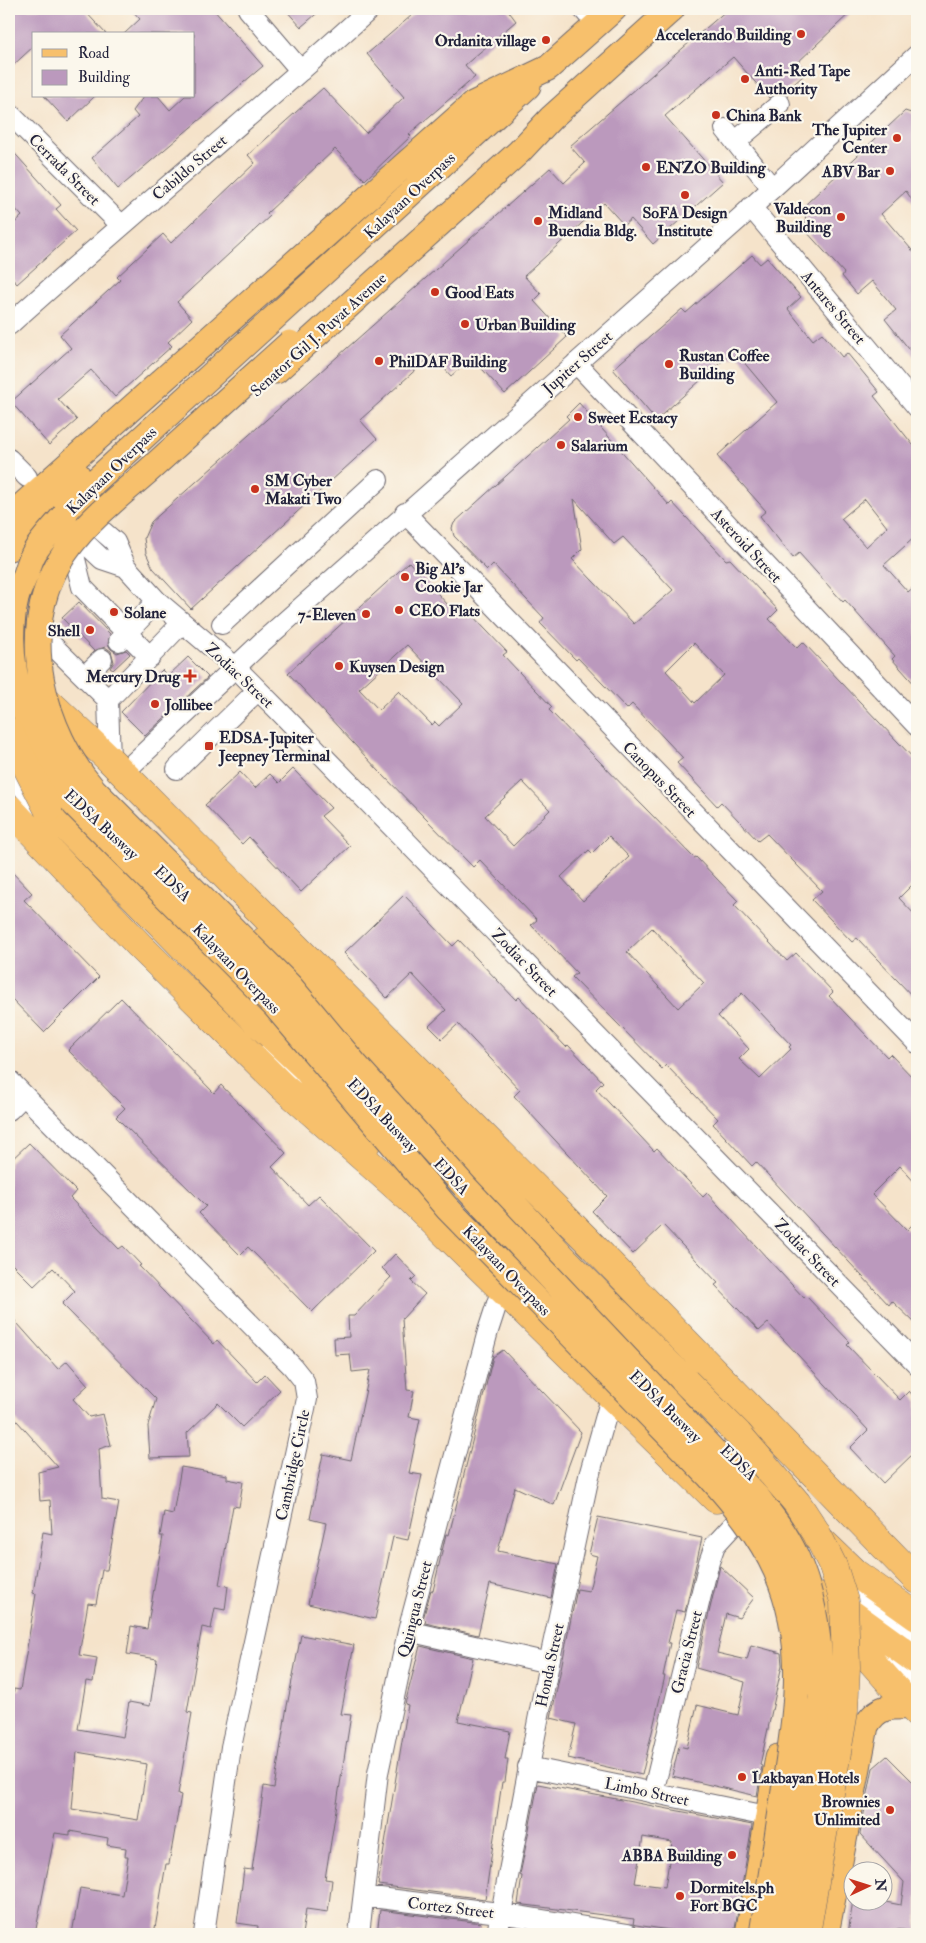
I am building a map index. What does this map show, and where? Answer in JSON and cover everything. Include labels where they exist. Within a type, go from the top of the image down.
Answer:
[{"type":"highway","points":[[10,653],[46,699],[116,766],[586,1239],[917,1580]]},
{"type":"highway","points":[[9,685],[107,781],[276,953],[564,1258],[738,1434],[774,1473],[816,1532],[833,1566],[844,1602],[846,1667],[844,1711],[806,1934]]},
{"type":"highway","name":"EDSA","points":[[9,713],[109,822],[265,972],[545,1276],[855,1573],[917,1617]]},
{"type":"highway","points":[[9,733],[48,809],[257,1022],[306,1068],[411,1200]]},
{"type":"highway","points":[[13,789],[139,945],[282,1086],[411,1200],[501,1291],[791,1571],[915,1702]]},
{"type":"highway","points":[[791,1571],[917,1661]]},
{"type":"main road","name":"Senator Gil J. Puyat Avenue","points":[[46,699],[41,658],[46,611],[54,585],[87,542],[512,158],[551,118],[672,9]]},
{"type":"main road","points":[[9,517],[86,446],[473,104],[548,68],[598,14]]},
{"type":"main road","name":"Kalayaan Overpass","points":[[548,68],[94,483],[65,514],[34,554],[16,600],[10,653],[18,692],[27,721],[51,772],[71,799],[275,1006],[447,1208],[702,1468],[725,1494],[763,1546],[784,1593],[794,1634],[798,1674],[797,1702],[762,1934]]},
{"type":"main road","name":"Kalayaan Overpass","points":[[551,118],[510,140],[290,343],[90,523],[73,542],[58,565],[42,610],[39,652],[43,690],[62,744],[90,785],[289,985],[354,1063],[467,1189],[758,1498],[784,1533],[811,1600],[818,1634],[821,1664],[820,1698],[786,1934]]},
{"type":"main road","points":[[9,548],[71,482],[78,472],[86,446]]},
{"type":"main road","points":[[9,604],[91,514],[103,506],[134,499]]},
{"type":"main road","points":[[768,1934],[802,1743],[799,1692],[805,1620],[791,1571]]},
{"type":"main road","points":[[799,1692],[827,1686],[844,1692],[857,1704],[866,1726]]},
{"type":"main road","points":[[748,1934],[767,1816],[799,1692]]},
{"type":"main road","points":[[826,1934],[859,1754],[866,1726],[877,1710],[915,1702]]},
{"type":"main road","points":[[802,1743],[812,1732],[827,1728],[834,1729],[841,1731],[853,1740],[859,1754]]},
{"type":"street","points":[[248,9],[301,71]]},
{"type":"street","name":"Cabildo Street","points":[[9,325],[370,9]]},
{"type":"street","name":"Jupiter Street","points":[[116,766],[235,667],[405,513],[915,64]]},
{"type":"street","points":[[772,188],[730,136],[780,104]]},
{"type":"street","name":"Cerrada Street","points":[[9,113],[121,225]]},
{"type":"street","name":"Antares Street","points":[[751,207],[917,407]]},
{"type":"street","name":"Asteroid Street","points":[[576,363],[917,726]]},
{"type":"street","points":[[9,459],[27,477]]},
{"type":"street","points":[[222,624],[378,480]]},
{"type":"street","name":"Canopus Street","points":[[405,513],[917,1043]]},
{"type":"street","points":[[87,542],[82,587],[123,638],[150,657]]},
{"type":"street","name":"Zodiac Street","points":[[87,542],[102,559],[126,567],[157,601],[182,624],[235,667],[917,1364]]},
{"type":"street","points":[[123,638],[157,601]]},
{"type":"street","points":[[108,700],[182,624]]},
{"type":"street","points":[[42,635],[108,700],[116,766]]},
{"type":"street","points":[[85,676],[102,659]]},
{"type":"street","points":[[176,769],[258,690]]},
{"type":"street","name":"EDSA Busway","points":[[9,733],[77,802],[105,825],[256,976],[432,1168],[540,1282],[848,1586],[917,1633]]},
{"type":"street","points":[[13,789],[24,766],[32,764],[42,766]]},
{"type":"street","name":"Cambridge Circle","points":[[9,1080],[292,1366],[304,1381],[307,1399],[231,1747],[204,1934]]},
{"type":"street","points":[[9,1110],[24,1096]]},
{"type":"street","name":"Quingua Street","points":[[359,1934],[378,1772],[408,1631],[488,1331],[501,1291]]},
{"type":"street","name":"Honda Street","points":[[497,1934],[549,1663],[589,1476],[611,1398]]},
{"type":"street","name":"Gracia Street","points":[[653,1793],[709,1562],[715,1545],[738,1520]]},
{"type":"street","points":[[408,1631],[549,1663]]},
{"type":"street","name":"Limbo Street","points":[[528,1767],[767,1816]]},
{"type":"street","name":"Cortez Street","points":[[364,1896],[500,1913],[628,1934]]},
{"type":"building","points":[[9,9],[83,9],[104,32],[32,32],[32,48],[9,69]]},
{"type":"building","points":[[131,9],[213,9],[263,66],[118,189],[92,158],[138,117],[133,111],[143,98],[160,98],[170,110],[183,98],[195,98],[195,32],[126,32],[140,19]]},
{"type":"building","points":[[285,9],[322,9],[301,27]]},
{"type":"building","points":[[419,9],[507,9],[516,21],[465,65],[475,77],[409,134],[411,136],[365,180],[335,149],[267,213],[270,216],[177,302],[192,319],[168,342],[172,346],[115,397],[91,370],[58,399],[77,420],[49,445],[11,402],[71,348],[60,335],[120,280],[117,277],[163,234],[171,243],[255,163],[248,155],[323,88],[366,133],[404,97],[367,54]]},
{"type":"building","points":[[728,9],[854,9],[795,65],[804,75],[784,93],[777,92],[769,98],[733,57],[665,116],[723,182],[653,244],[631,219],[624,225],[604,203],[524,276],[541,294],[534,301],[567,337],[505,394],[472,358],[451,376],[432,355],[360,420],[377,439],[191,609],[153,568],[146,553],[144,538],[151,522],[550,168],[564,183],[585,163],[570,146]]},
{"type":"building","points":[[46,98],[93,98],[68,122]]},
{"type":"building","points":[[905,111],[917,115],[917,207],[906,191],[881,214],[917,256],[917,359],[885,319],[896,310],[872,281],[857,294],[842,276],[844,273],[805,230],[806,204]]},
{"type":"building","points":[[9,147],[61,205],[56,209],[76,231],[17,284],[9,275],[9,228],[22,216],[9,202]]},
{"type":"building","points":[[752,255],[760,264],[767,258],[801,297],[788,309],[813,340],[822,333],[842,357],[847,353],[879,392],[874,396],[917,450],[917,535],[884,565],[908,592],[917,584],[917,687],[892,659],[895,656],[845,600],[843,602],[799,553],[793,558],[760,516],[766,511],[717,456],[777,402],[737,354],[731,359],[728,356],[656,420],[613,369],[682,309],[686,313]],"holes":[[[865,499],[887,527],[866,547],[841,519]]]},
{"type":"building","points":[[579,403],[669,505],[672,502],[726,560],[730,559],[778,610],[769,619],[797,648],[803,642],[917,762],[917,880],[899,898],[917,917],[917,1001],[857,938],[852,942],[812,900],[822,891],[767,834],[758,841],[721,802],[717,806],[677,763],[683,758],[632,704],[627,709],[578,658],[576,660],[540,623],[544,618],[493,564],[487,570],[454,536],[452,528],[454,523],[569,419],[566,416]],"holes":[[[574,499],[614,544],[623,537],[673,590],[634,624],[572,559],[582,549]],[[694,643],[724,675],[695,703],[666,671]]]},
{"type":"building","points":[[409,562],[458,616],[466,609],[507,652],[503,655],[552,707],[549,710],[738,901],[734,905],[787,961],[796,953],[833,992],[829,996],[887,1057],[890,1054],[917,1082],[917,1185],[900,1166],[872,1194],[907,1230],[917,1220],[917,1325],[892,1301],[889,1305],[756,1162],[752,1166],[713,1124],[718,1119],[666,1065],[662,1069],[572,977],[577,973],[531,925],[537,920],[480,860],[473,867],[379,771],[288,673]],"holes":[[[407,645],[463,703],[439,726],[435,722],[432,725],[399,691],[379,710],[359,689]],[[522,781],[550,810],[513,846],[485,816]],[[609,836],[629,857],[583,901],[561,877],[589,850],[592,853]],[[652,928],[704,983],[678,1008],[627,952]],[[742,993],[791,1045],[789,1047],[791,1049],[760,1079],[739,1059],[749,1049],[718,1016]]]},
{"type":"building","name":"Shell","points":[[79,602],[110,634],[108,644],[111,649],[117,653],[126,650],[130,654],[113,670],[110,668],[114,662],[111,651],[105,647],[94,651],[62,618]]},
{"type":"building","name":"Jollibee","points":[[188,657],[208,677],[145,736],[121,712],[162,670],[168,676]]},
{"type":"building","points":[[293,769],[331,808],[321,816],[350,846],[301,892],[249,837],[242,844],[205,805],[240,772],[255,788],[270,774],[279,783]]},
{"type":"building","points":[[9,869],[32,893],[24,900],[99,977],[44,1032],[9,996]]},
{"type":"building","points":[[404,895],[453,946],[459,940],[516,1000],[519,997],[566,1047],[568,1045],[603,1082],[596,1089],[654,1151],[657,1148],[703,1197],[707,1193],[804,1298],[806,1296],[850,1342],[847,1345],[900,1400],[909,1391],[917,1400],[917,1450],[883,1483],[850,1448],[868,1430],[768,1323],[759,1331],[715,1285],[718,1283],[663,1225],[633,1254],[592,1211],[607,1196],[514,1096],[520,1090],[458,1024],[442,1039],[429,1026],[446,1010],[412,974],[387,998],[344,953]]},
{"type":"building","points":[[121,998],[214,1093],[221,1085],[286,1153],[272,1167],[308,1205],[319,1195],[374,1251],[312,1312],[248,1247],[240,1255],[199,1213],[206,1206],[116,1117],[125,1108],[68,1050]]},
{"type":"building","points":[[29,1143],[76,1191],[70,1198],[119,1249],[123,1246],[141,1265],[139,1266],[214,1344],[217,1340],[257,1382],[265,1374],[280,1390],[242,1427],[218,1403],[187,1433],[189,1457],[150,1458],[148,1426],[156,1399],[62,1304],[75,1291],[53,1268],[34,1286],[9,1261],[9,1162]]},
{"type":"building","points":[[395,1254],[416,1276],[411,1281],[425,1294],[402,1319],[407,1390],[414,1391],[409,1417],[420,1419],[409,1473],[422,1475],[408,1540],[393,1537],[375,1619],[308,1604],[326,1523],[310,1519],[323,1454],[351,1460],[370,1370],[352,1372],[350,1354],[335,1355],[334,1338],[349,1337],[348,1316],[354,1316],[391,1277],[382,1268]]},
{"type":"building","points":[[9,1314],[58,1369],[67,1361],[88,1385],[73,1399],[89,1417],[103,1414],[111,1445],[99,1449],[102,1499],[119,1502],[107,1570],[102,1570],[96,1604],[88,1603],[79,1655],[97,1658],[93,1682],[86,1681],[78,1729],[123,1737],[129,1702],[150,1706],[157,1659],[127,1654],[131,1626],[147,1629],[163,1536],[160,1536],[164,1512],[173,1514],[181,1467],[227,1475],[227,1479],[243,1482],[239,1507],[233,1506],[219,1585],[228,1586],[225,1610],[215,1608],[211,1629],[202,1627],[187,1712],[192,1713],[178,1794],[181,1795],[169,1864],[166,1864],[154,1934],[72,1934],[80,1888],[122,1895],[128,1857],[125,1857],[126,1848],[107,1845],[108,1838],[70,1831],[70,1835],[55,1833],[35,1934],[9,1934],[9,1722],[14,1689],[20,1690],[36,1594],[33,1593],[43,1532],[52,1534],[50,1500],[40,1501],[38,1472],[58,1467],[9,1412]],"holes":[[[77,1752],[147,1764],[138,1820],[72,1809]]]},
{"type":"building","points":[[503,1350],[581,1432],[554,1505],[515,1487],[498,1551],[558,1564],[551,1598],[490,1584],[478,1635],[425,1623],[426,1620],[423,1619],[431,1590],[433,1591],[446,1534],[449,1535],[493,1357]]},
{"type":"building","points":[[598,1517],[702,1538],[685,1612],[676,1610],[668,1643],[670,1643],[663,1676],[665,1676],[642,1775],[568,1758],[576,1724],[551,1718],[577,1589],[589,1591],[597,1556],[589,1554]]},
{"type":"building","points":[[720,1566],[754,1598],[739,1618],[726,1614],[717,1653],[747,1660],[751,1645],[781,1653],[782,1665],[760,1765],[762,1766],[757,1796],[672,1776],[679,1746],[687,1748],[697,1705],[738,1715],[745,1682],[696,1668]]},
{"type":"building","points":[[301,1635],[354,1645],[341,1714],[351,1715],[325,1879],[332,1880],[328,1912],[306,1909],[302,1934],[257,1934],[258,1926],[237,1923],[244,1869],[252,1870],[264,1786],[274,1788]]},
{"type":"building","points":[[420,1646],[473,1658],[458,1721],[510,1731],[505,1759],[508,1759],[505,1782],[502,1782],[485,1899],[378,1885],[408,1705],[405,1704]]},
{"type":"building","name":"Brownies Unlimited","points":[[887,1756],[917,1786],[917,1932],[896,1929],[895,1934],[848,1934],[852,1910],[894,1910],[894,1904],[901,1905],[904,1882],[894,1871],[894,1860],[884,1860],[860,1834],[873,1768]]},
{"type":"building","points":[[538,1784],[752,1825],[734,1934],[691,1929],[690,1933],[636,1925],[633,1924],[634,1919],[518,1904],[522,1876],[520,1875]],"holes":[[[643,1837],[672,1842],[665,1887],[635,1883]]]},
{"type":"building","points":[[380,1910],[481,1923],[479,1934],[377,1934]]},
{"type":"place","name":"Accelerando Building","points":[[801,34]]},
{"type":"place","name":"Ordanita village","points":[[546,40]]},
{"type":"place","name":"Anti-Red Tape Authority","points":[[745,79]]},
{"type":"place","name":"China Bank","points":[[716,115]]},
{"type":"place","name":"The Jupiter Center","points":[[897,138]]},
{"type":"place","name":"ENZO Building","points":[[646,167]]},
{"type":"place","name":"ABV Bar","points":[[890,171]]},
{"type":"place","name":"SoFA Design Institute","points":[[685,195]]},
{"type":"place","name":"Valdecon Building","points":[[841,217]]},
{"type":"place","name":"Midland Buendia Bldg.","points":[[538,221]]},
{"type":"place","name":"Good Eats","points":[[435,292]]},
{"type":"place","name":"Urban Building","points":[[465,324]]},
{"type":"place","name":"PhilDAF Building","points":[[379,361]]},
{"type":"place","name":"Rustan Coffee Building","points":[[669,364]]},
{"type":"place","name":"Sweet Ecstacy","points":[[578,417]]},
{"type":"place","name":"Salarium","points":[[561,445]]},
{"type":"place","name":"SM Cyber Makati Two","points":[[255,489]]},
{"type":"place","name":"Big Al's Cookie Jar","points":[[405,577]]},
{"type":"place","name":"CEO Flats","points":[[399,610]]},
{"type":"place","name":"Solane","points":[[114,612]]},
{"type":"place","name":"7-Eleven","points":[[366,614]]},
{"type":"place","name":"Shell","points":[[90,630]]},
{"type":"place","name":"Kuysen Design","points":[[339,666]]},
{"type":"place","name":"Mercury Drug","points":[[190,676]]},
{"type":"place","name":"Jollibee","points":[[155,704]]},
{"type":"place","name":"EDSA-Jupiter Jeepney Terminal","points":[[209,746]]},
{"type":"place","name":"Lakbayan Hotels","points":[[742,1777]]},
{"type":"place","name":"Brownies Unlimited","points":[[890,1810]]},
{"type":"place","name":"ABBA Building","points":[[732,1855]]},
{"type":"place","name":"Dormitels.ph Fort BGC","points":[[680,1896]]}]
